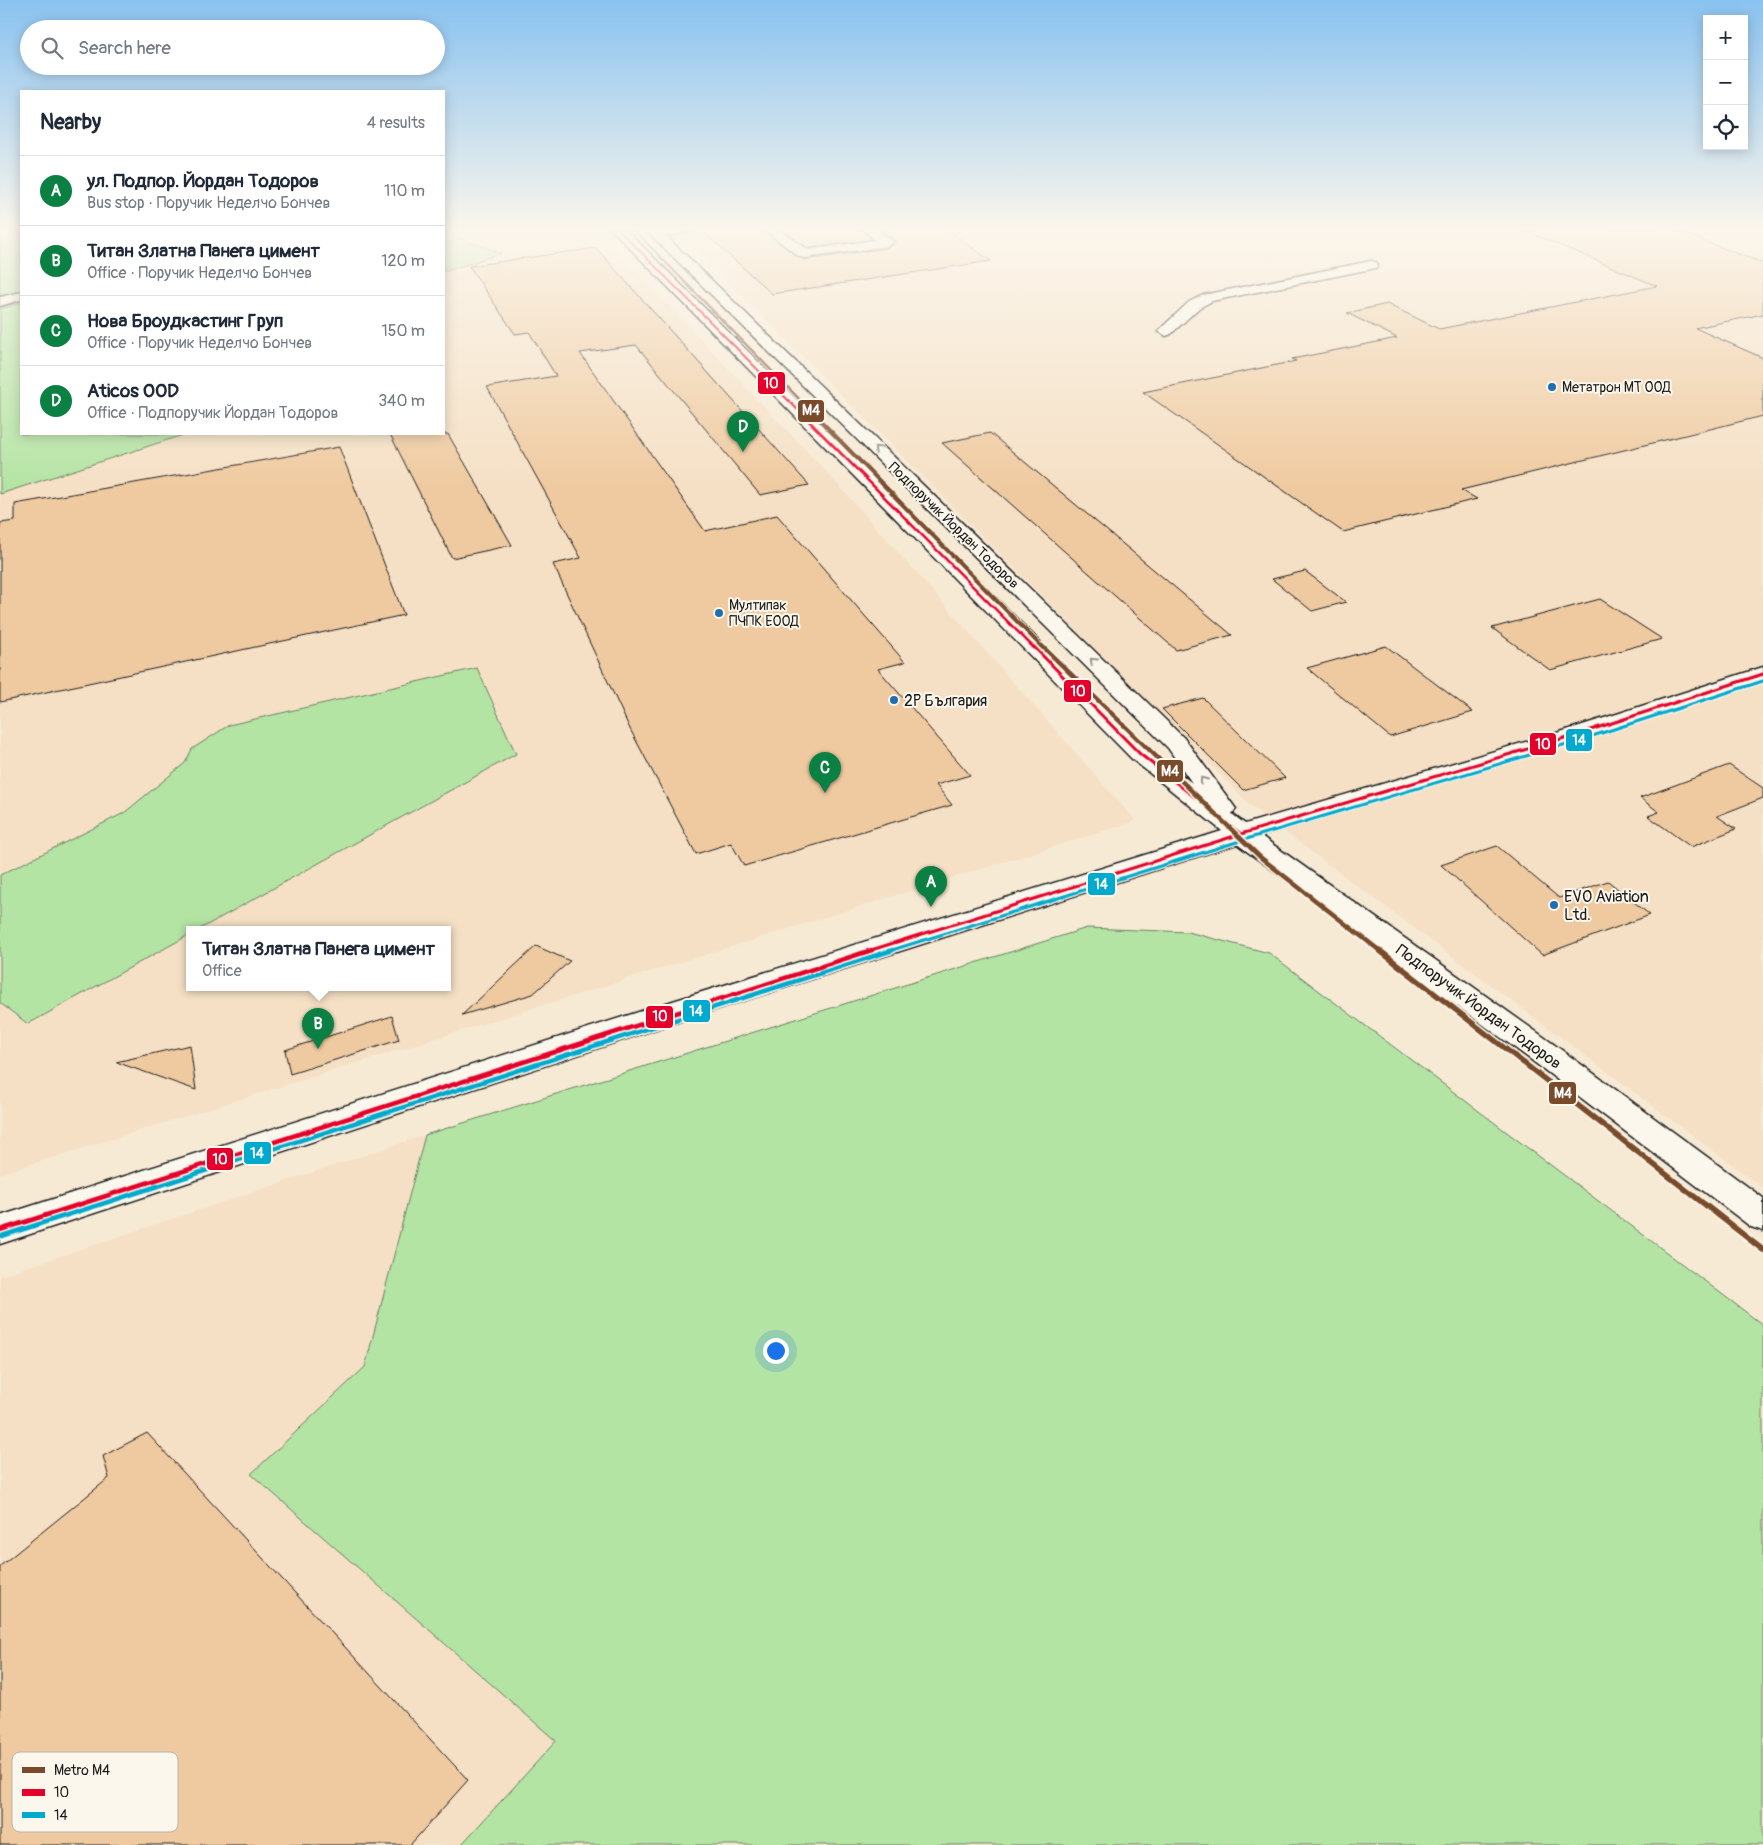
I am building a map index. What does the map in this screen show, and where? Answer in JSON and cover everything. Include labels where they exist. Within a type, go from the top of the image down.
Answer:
[{"type":"street","name":"Подпоручик Йордан Тодоров","points":[[704,315],[1140,754],[1241,834],[1541,1051],[1763,1217]]},
{"type":"street","name":"Подпоручик Йордан Тодоров","points":[[740,315],[1176,743],[1241,834]]},
{"type":"street","points":[[1166,331],[1183,315]]},
{"type":"street","points":[[0,1230],[695,1005],[1241,834],[1578,734],[1763,674]]},
{"type":"shaded area","points":[[0,315],[20,315],[20,435],[445,435],[445,315],[678,315],[836,482],[1136,821],[0,1174]]},
{"type":"shaded area","points":[[762,315],[1763,315],[1763,1188],[1254,809]]},
{"type":"shaded area","points":[[425,1135],[365,1367],[251,1474],[556,1741],[461,1845],[0,1845],[0,1276]]},
{"type":"green space","points":[[0,315],[20,315],[20,435],[183,435],[0,494]]},
{"type":"green space","points":[[477,668],[516,754],[205,926],[186,926],[186,937],[28,1024],[0,1003],[0,875],[124,813],[185,763],[192,749],[229,725]]},
{"type":"green space","points":[[1087,928],[1188,932],[1269,953],[1763,1325],[1763,1845],[461,1845],[556,1741],[251,1474],[365,1367],[425,1135]]},
{"type":"building","points":[[502,315],[656,315],[809,485],[760,495],[636,345],[580,353],[705,531],[777,515],[905,662],[878,669],[970,775],[936,785],[952,805],[744,866],[731,843],[696,854],[630,729],[553,564],[581,558],[487,387],[556,376],[529,332],[515,334]]},
{"type":"building","name":"Метатрон МТ ООД","points":[[1351,315],[1410,315],[1439,329],[1509,315],[1758,315],[1695,328],[1763,358],[1763,416],[1461,490],[1477,499],[1343,532],[1143,392],[1397,338]]},
{"type":"building","points":[[990,433],[1232,635],[1176,650],[942,443]]},
{"type":"building","points":[[448,434],[512,545],[452,558],[390,435]]},
{"type":"building","points":[[339,447],[404,615],[0,702],[0,523],[15,521],[15,504]]},
{"type":"building","points":[[1305,571],[1346,602],[1312,611],[1272,579]]},
{"type":"building","points":[[1600,599],[1662,639],[1550,670],[1492,628]]},
{"type":"building","points":[[1386,646],[1473,712],[1390,737],[1307,668]]},
{"type":"building","points":[[1203,698],[1285,778],[1243,790],[1162,709]]},
{"type":"building","points":[[1729,765],[1763,788],[1763,798],[1717,816],[1736,829],[1691,847],[1648,816],[1659,812],[1640,798]]},
{"type":"building","points":[[1497,846],[1559,898],[1608,881],[1650,915],[1542,955],[1441,865]]},
{"type":"building","points":[[536,946],[570,961],[533,994],[462,1015]]},
{"type":"building","points":[[392,1016],[399,1040],[290,1074],[285,1050]]},
{"type":"building","points":[[190,1045],[196,1090],[116,1062]]},
{"type":"building","points":[[147,1433],[468,1780],[410,1845],[0,1845],[0,1566],[109,1478],[103,1456]]},
{"type":"metro line","name":"M4","points":[[717,315],[1062,667],[1260,857],[1763,1250]]},
{"type":"transit line","name":"10","points":[[704,315],[1140,754],[1241,834]]},
{"type":"transit line","name":"10","points":[[0,1230],[686,1008],[1241,834],[1578,734],[1763,674]]},
{"type":"transit line","name":"14","points":[[2,1236],[688,1014],[1243,840],[1580,740],[1763,681]]},
{"type":"place","name":"Метатрон МТ ООД","points":[[1552,387]]},
{"type":"place","name":"Aticos OOD","points":[[743,452]]},
{"type":"place","name":"Мултипак ПЧПК ЕООД","points":[[719,613]]},
{"type":"place","name":"2Р България","points":[[894,700]]},
{"type":"place","name":"Нова Броудкастинг Груп","points":[[825,793]]},
{"type":"place","name":"EVO Aviation Ltd.","points":[[1554,905]]},
{"type":"place","name":"ул. Подпор. Йордан Тодоров","points":[[931,907]]},
{"type":"place","name":"Титан Златна Панега цимент","points":[[318,1049]]}]
